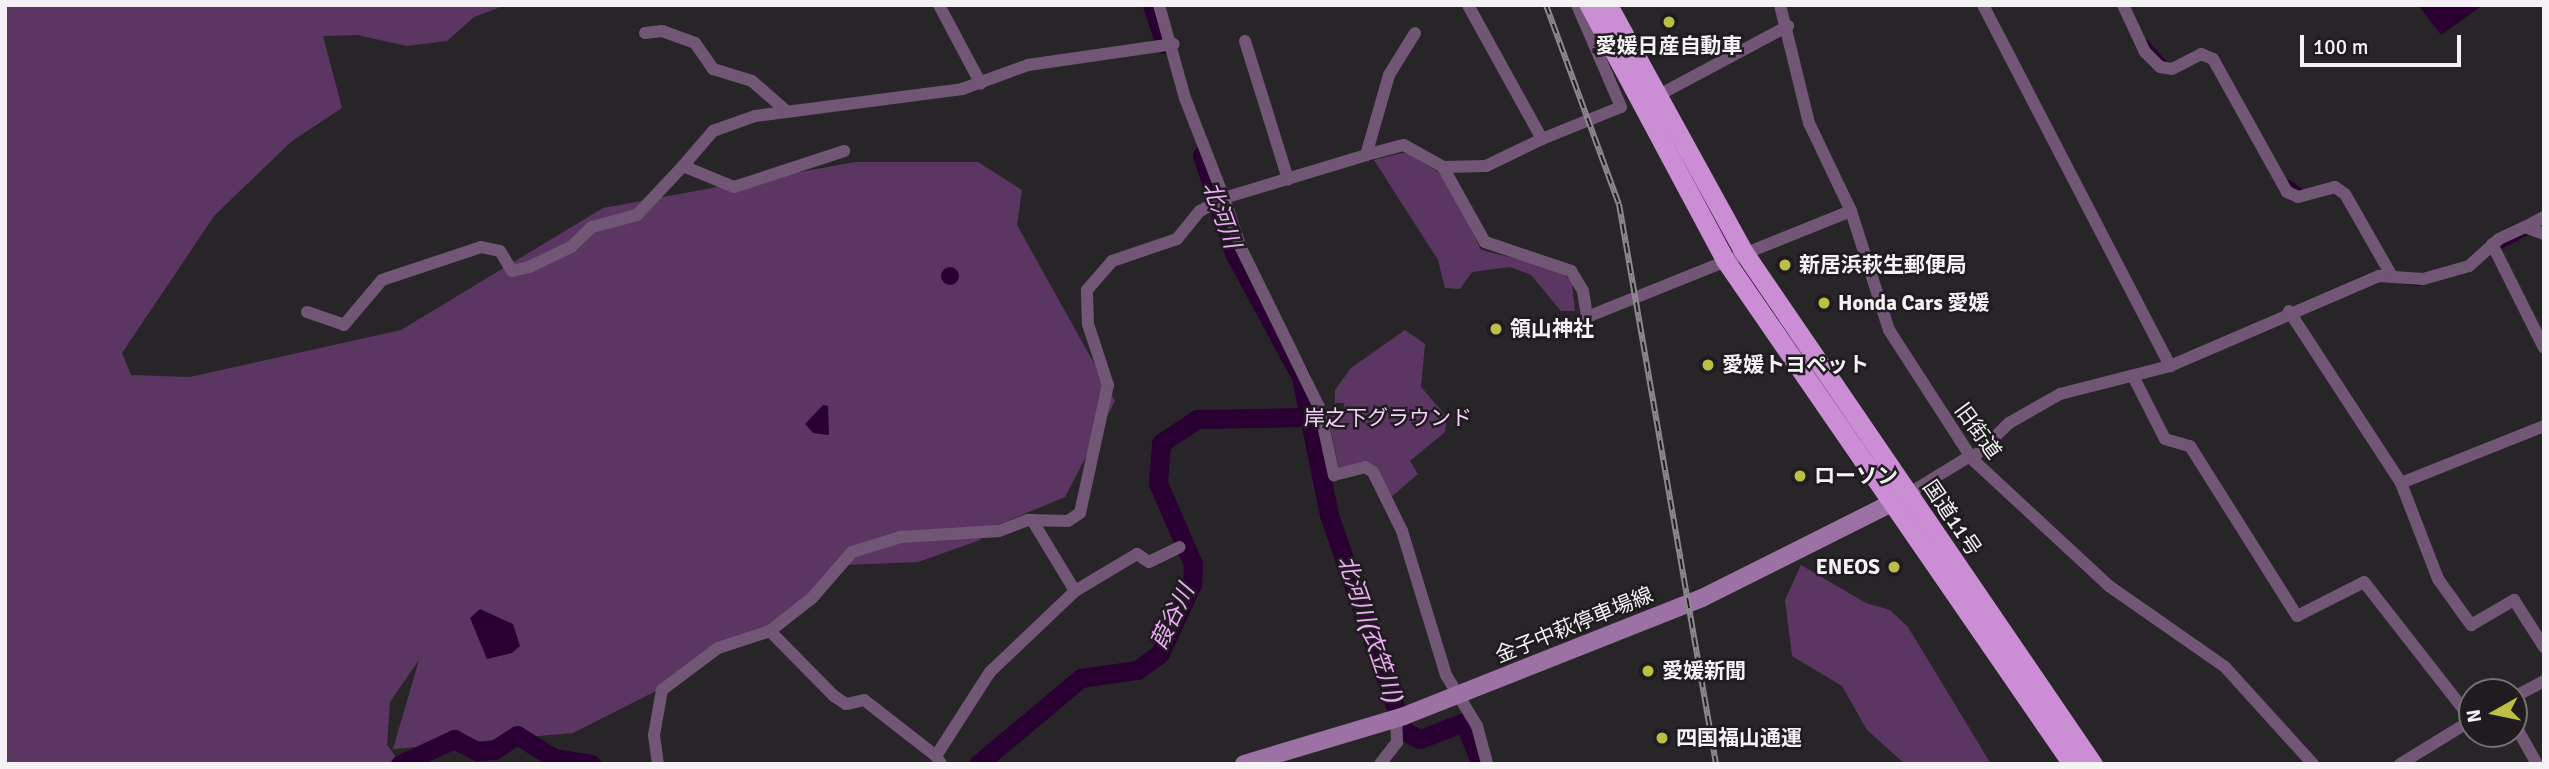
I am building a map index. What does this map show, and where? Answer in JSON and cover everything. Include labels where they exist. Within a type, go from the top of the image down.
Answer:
[{"type":"highway","name":"国道11号","points":[[1589,5],[1726,260],[1890,504],[2072,764]]},
{"type":"highway","name":"国道11号","points":[[1608,5],[1655,97],[1743,250],[2093,764]]},
{"type":"main road","name":"金子中萩停車場線","points":[[1244,764],[1400,718],[1755,576],[1908,494]]},
{"type":"street","points":[[939,5],[981,84]]},
{"type":"street","points":[[1159,5],[1167,45],[1219,200],[1320,407],[1334,475],[1369,468],[1402,531],[1455,697],[1477,726],[1487,764]]},
{"type":"street","points":[[1468,5],[1542,139]]},
{"type":"street","points":[[658,764],[654,735],[662,690],[718,648],[769,631],[812,598],[852,552],[901,537],[999,531],[1032,520],[1068,521],[1085,505],[1091,442],[1108,385],[1087,324],[1087,290],[1112,261],[1177,239],[1219,200],[1366,155],[1404,145],[1443,167],[1486,166],[1542,139],[1621,107],[1577,5]]},
{"type":"street","name":"旧街道","points":[[1780,5],[1788,26],[1809,123],[1850,211],[1889,330],[1971,457],[2109,586],[2225,667],[2313,764]]},
{"type":"street","points":[[1983,5],[2170,366]]},
{"type":"street","points":[[2123,5],[2145,52],[2160,67],[2172,69],[2202,54],[2213,59],[2287,192],[2298,197],[2334,187],[2345,194],[2400,279]]},
{"type":"street","points":[[1655,97],[1788,26]]},
{"type":"street","points":[[645,33],[688,38],[713,69],[752,81],[784,110]]},
{"type":"street","points":[[1366,155],[1389,75],[1415,33]]},
{"type":"street","points":[[1245,41],[1288,179]]},
{"type":"street","points":[[307,312],[344,325],[382,280],[481,247],[500,251],[512,271],[529,267],[571,247],[592,228],[637,215],[713,131],[784,110],[814,111],[981,84],[1028,65],[1167,45]]},
{"type":"street","points":[[683,166],[734,187],[844,151]]},
{"type":"street","points":[[1443,167],[1485,242],[1571,271],[1583,291],[1587,317],[1726,260],[1743,250],[1850,211]]},
{"type":"street","points":[[1908,494],[1971,457],[2009,423],[2060,394],[2134,378],[2170,366],[2290,311],[2400,279],[2469,266],[2544,217]]},
{"type":"street","points":[[2525,227],[2544,234]]},
{"type":"street","points":[[2494,249],[2544,348]]},
{"type":"street","points":[[2290,311],[2401,483],[2438,579],[2471,625],[2514,600],[2544,647]]},
{"type":"street","points":[[2134,378],[2165,439],[2190,446],[2297,616],[2364,582],[2458,702]]},
{"type":"street","points":[[2401,483],[2544,426]]},
{"type":"street","points":[[1032,520],[1075,591]]},
{"type":"street","points":[[769,631],[834,696],[846,704],[864,700],[938,760],[996,664],[1075,591],[1138,554],[1149,562],[1180,547]]},
{"type":"street","points":[[2528,690],[2544,681]]},
{"type":"street","points":[[1380,764],[1397,742],[1400,718]]},
{"type":"street","points":[[2400,764],[2458,729]]},
{"type":"street","points":[[2528,748],[2537,764]]},
{"type":"green space","points":[[5,5],[506,5],[474,17],[447,41],[407,46],[357,35],[323,36],[342,108],[292,141],[214,216],[122,353],[131,375],[190,377],[401,330],[603,208],[855,162],[978,162],[1022,190],[1017,225],[1115,401],[1065,497],[983,531],[980,540],[918,562],[843,565],[765,631],[719,643],[660,689],[573,733],[393,749],[419,660],[390,702],[387,745],[401,764],[5,764]]},
{"type":"green space","points":[[1406,152],[1446,177],[1481,250],[1559,269],[1572,283],[1575,311],[1561,311],[1531,275],[1510,267],[1472,272],[1460,289],[1445,288],[1438,260],[1374,160]]},
{"type":"green space","name":"岸之下グラウンド","points":[[1405,330],[1425,344],[1421,387],[1447,417],[1445,432],[1410,461],[1418,474],[1390,498],[1376,467],[1339,468],[1327,413],[1344,410],[1344,403],[1335,403],[1335,390],[1351,368]]},
{"type":"green space","points":[[1801,565],[1866,603],[1890,610],[1908,627],[1991,764],[1905,764],[1867,730],[1842,686],[1792,656],[1785,600]]},
{"type":"shaded area","points":[[2418,5],[2483,5],[2441,35]]},
{"type":"shaded area","points":[[950,267],[956,270],[959,276],[956,282],[950,285],[944,282],[941,276],[944,270]]},
{"type":"shaded area","points":[[823,405],[828,406],[829,435],[813,433],[805,424]]},
{"type":"shaded area","points":[[480,609],[513,624],[520,646],[512,653],[487,659],[470,618]]},
{"type":"waterway","name":"北河川","points":[[1152,5],[1165,44]]},
{"type":"waterway","points":[[2146,41],[2166,63]]},
{"type":"waterway","name":"北河川(衣笠川)","points":[[1202,155],[1234,253],[1301,377],[1329,515],[1404,731],[1420,739],[1464,722],[1481,764]]},
{"type":"waterway","points":[[2288,181],[2301,190]]},
{"type":"waterway","points":[[2497,249],[2531,232]]},
{"type":"waterway","points":[[2404,282],[2418,284]]},
{"type":"waterway","name":"葭谷川","points":[[978,764],[1081,678],[1137,670],[1160,653],[1192,584],[1193,564],[1158,483],[1161,443],[1197,419],[1308,417]]},
{"type":"waterway","points":[[400,764],[454,739],[477,751],[494,750],[517,735],[554,758],[592,764]]},
{"type":"railway","points":[[1546,5],[1619,204],[1716,764]]},
{"type":"place","name":"愛媛日産自動車","points":[[1669,22]]},
{"type":"place","name":"新居浜萩生郵便局","points":[[1785,265]]},
{"type":"place","name":"Honda Cars 愛媛","points":[[1824,303]]},
{"type":"place","name":"領山神社","points":[[1496,329]]},
{"type":"place","name":"愛媛トヨペット","points":[[1708,365]]},
{"type":"place","name":"ローソン","points":[[1800,476]]},
{"type":"place","name":"ENEOS","points":[[1894,567]]},
{"type":"place","name":"愛媛新聞","points":[[1648,671]]},
{"type":"place","name":"四国福山通運","points":[[1662,738]]}]
